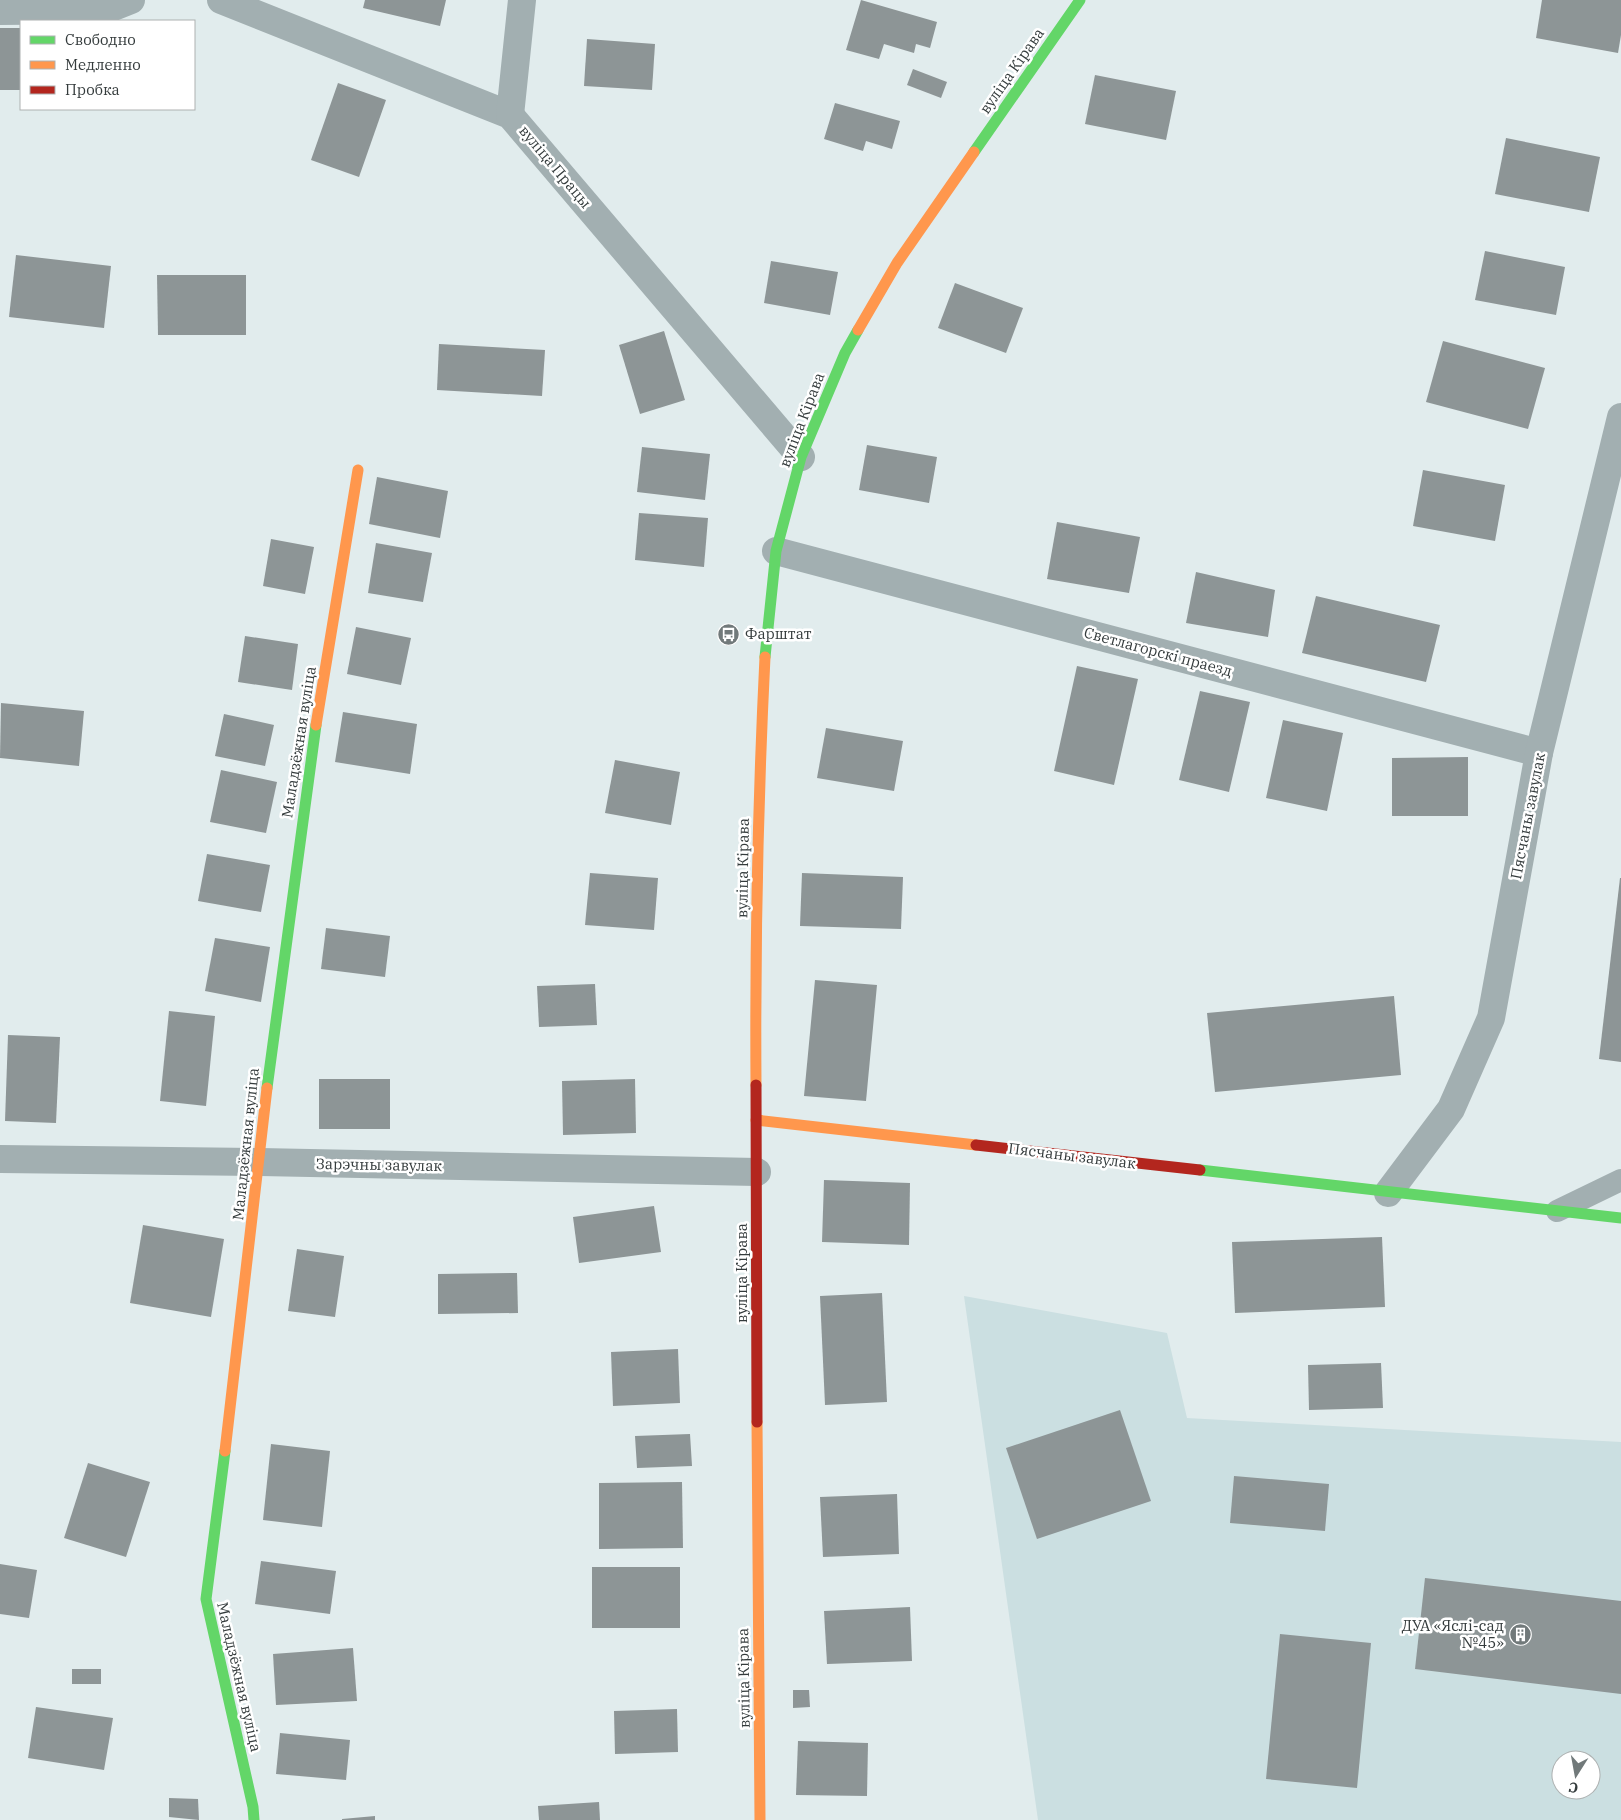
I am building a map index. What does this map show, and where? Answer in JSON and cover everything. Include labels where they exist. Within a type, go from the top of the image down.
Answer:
[{"type":"street","points":[[0,11],[106,10],[131,0]]},
{"type":"street","name":"вуліца Працы","points":[[221,0],[510,115],[801,457]]},
{"type":"street","points":[[510,115],[522,0]]},
{"type":"street","name":"вуліца Кірава","points":[[760,1820],[755,968],[761,738],[766,644],[776,551],[801,457],[845,353],[897,263],[1080,0]]},
{"type":"street","name":"Пясчаны завулак","points":[[1388,1193],[1451,1109],[1491,1018],[1539,753],[1621,417]]},
{"type":"street","name":"Маладзёжная вуліца","points":[[254,1820],[253,1807],[206,1599],[236,1370],[272,1048],[309,769],[358,470]]},
{"type":"street","name":"Светлагорскі праезд","points":[[776,551],[1539,753]]},
{"type":"street","name":"Пясчаны завулак","points":[[756,1120],[1621,1218]]},
{"type":"street","name":"Зарэчны завулак","points":[[0,1159],[757,1172]]},
{"type":"lane","points":[[1557,1211],[1621,1180]]},
{"type":"shaded area","points":[[964,1296],[1167,1333],[1187,1418],[1621,1442],[1621,1820],[1038,1820]]},
{"type":"building","points":[[365,0],[446,0],[440,26],[363,8]]},
{"type":"building","points":[[861,0],[937,22],[930,48],[916,44],[914,53],[884,44],[879,59],[846,50]]},
{"type":"building","points":[[1542,0],[1621,0],[1621,35],[1618,53],[1536,38]]},
{"type":"building","points":[[0,28],[20,28],[20,90],[0,90]]},
{"type":"building","points":[[587,39],[655,44],[652,90],[584,86]]},
{"type":"building","points":[[913,69],[947,82],[941,98],[907,85]]},
{"type":"building","points":[[1095,75],[1176,91],[1166,140],[1085,124]]},
{"type":"building","points":[[338,83],[386,100],[359,177],[311,160]]},
{"type":"building","points":[[835,103],[900,121],[892,149],[866,141],[863,151],[824,139]]},
{"type":"building","points":[[1506,138],[1600,157],[1589,212],[1495,194]]},
{"type":"building","points":[[1485,251],[1565,267],[1556,315],[1475,300]]},
{"type":"building","points":[[16,255],[111,266],[104,328],[9,317]]},
{"type":"building","points":[[771,261],[838,272],[830,315],[764,303]]},
{"type":"building","points":[[157,275],[246,275],[246,335],[158,335]]},
{"type":"building","points":[[955,283],[1023,308],[1006,353],[938,328]]},
{"type":"building","points":[[664,331],[685,400],[640,414],[619,345]]},
{"type":"building","points":[[1443,341],[1545,368],[1528,429],[1426,402]]},
{"type":"building","points":[[439,344],[545,350],[542,396],[437,390]]},
{"type":"building","points":[[867,445],[937,457],[929,503],[859,490]]},
{"type":"building","points":[[642,447],[710,454],[705,500],[637,492]]},
{"type":"building","points":[[1423,470],[1505,485],[1495,541],[1413,526]]},
{"type":"building","points":[[377,477],[448,491],[440,538],[369,524]]},
{"type":"building","points":[[639,513],[708,518],[704,567],[635,560]]},
{"type":"building","points":[[1057,522],[1140,537],[1129,593],[1047,579]]},
{"type":"building","points":[[271,539],[314,547],[305,594],[263,586]]},
{"type":"building","points":[[376,543],[432,553],[423,602],[368,593]]},
{"type":"building","points":[[1196,572],[1275,590],[1268,637],[1186,623]]},
{"type":"building","points":[[1316,596],[1440,625],[1426,682],[1302,653]]},
{"type":"building","points":[[356,627],[411,638],[401,685],[347,674]]},
{"type":"building","points":[[245,636],[298,644],[292,690],[238,682]]},
{"type":"building","points":[[1077,666],[1138,679],[1114,785],[1054,771]]},
{"type":"building","points":[[1200,691],[1250,702],[1229,792],[1179,780]]},
{"type":"building","points":[[1,703],[84,711],[79,766],[0,758]]},
{"type":"building","points":[[343,712],[417,724],[410,774],[335,762]]},
{"type":"building","points":[[224,714],[274,725],[265,766],[215,756]]},
{"type":"building","points":[[1283,720],[1343,733],[1327,811],[1266,798]]},
{"type":"building","points":[[826,728],[903,741],[894,791],[817,778]]},
{"type":"building","points":[[1468,757],[1468,816],[1392,816],[1392,758]]},
{"type":"building","points":[[615,760],[680,772],[671,825],[605,813]]},
{"type":"building","points":[[221,770],[277,782],[266,833],[210,822]]},
{"type":"building","points":[[207,854],[270,865],[261,912],[198,901]]},
{"type":"building","points":[[590,873],[658,878],[654,930],[585,925]]},
{"type":"building","points":[[802,873],[903,877],[901,929],[800,926]]},
{"type":"building","points":[[1621,878],[1621,1062],[1599,1059]]},
{"type":"building","points":[[326,928],[390,936],[385,977],[321,969]]},
{"type":"building","points":[[215,938],[270,947],[261,1002],[205,991]]},
{"type":"building","points":[[815,980],[877,985],[866,1101],[804,1096]]},
{"type":"building","points":[[595,984],[597,1025],[539,1027],[537,986]]},
{"type":"building","points":[[1394,996],[1401,1075],[1215,1092],[1207,1013]]},
{"type":"building","points":[[169,1011],[215,1016],[206,1106],[160,1101]]},
{"type":"building","points":[[8,1035],[60,1037],[56,1123],[5,1121]]},
{"type":"building","points":[[319,1079],[390,1079],[390,1129],[319,1129]]},
{"type":"building","points":[[635,1079],[636,1133],[563,1135],[562,1081]]},
{"type":"building","points":[[824,1180],[910,1183],[909,1245],[822,1242]]},
{"type":"building","points":[[654,1206],[661,1252],[579,1263],[573,1217]]},
{"type":"building","points":[[143,1225],[224,1239],[211,1317],[130,1303]]},
{"type":"building","points":[[1382,1237],[1385,1307],[1235,1313],[1232,1242]]},
{"type":"building","points":[[297,1249],[344,1256],[335,1317],[288,1311]]},
{"type":"building","points":[[517,1273],[518,1313],[438,1314],[438,1274]]},
{"type":"building","points":[[882,1293],[887,1402],[825,1405],[820,1296]]},
{"type":"building","points":[[678,1349],[680,1403],[613,1406],[611,1352]]},
{"type":"building","points":[[1381,1363],[1383,1408],[1309,1410],[1308,1365]]},
{"type":"building","points":[[1120,1410],[1151,1501],[1037,1539],[1006,1448]]},
{"type":"building","points":[[690,1434],[692,1466],[637,1468],[635,1436]]},
{"type":"building","points":[[271,1444],[330,1451],[322,1527],[263,1520]]},
{"type":"building","points":[[88,1463],[150,1482],[126,1557],[64,1538]]},
{"type":"building","points":[[1234,1476],[1329,1484],[1325,1531],[1230,1523]]},
{"type":"building","points":[[682,1482],[683,1548],[599,1549],[599,1483]]},
{"type":"building","points":[[897,1494],[899,1554],[823,1557],[820,1497]]},
{"type":"building","points":[[261,1561],[336,1571],[330,1614],[255,1604]]},
{"type":"building","points":[[0,1564],[37,1570],[29,1618],[0,1614]]},
{"type":"building","points":[[592,1567],[680,1567],[680,1628],[592,1628]]},
{"type":"building","name":"ДУА «Яслі-сад №45»","points":[[1425,1578],[1621,1601],[1621,1694],[1415,1669]]},
{"type":"building","points":[[910,1607],[912,1661],[827,1664],[824,1611]]},
{"type":"building","points":[[1280,1634],[1371,1643],[1357,1788],[1266,1779]]},
{"type":"building","points":[[353,1648],[357,1701],[276,1705],[273,1654]]},
{"type":"building","points":[[72,1669],[101,1669],[101,1684],[72,1684]]},
{"type":"building","points":[[793,1690],[809,1690],[810,1707],[793,1708]]},
{"type":"building","points":[[36,1707],[113,1718],[104,1770],[28,1758]]},
{"type":"building","points":[[677,1709],[678,1752],[615,1754],[614,1711]]},
{"type":"building","points":[[280,1733],[350,1740],[346,1780],[276,1774]]},
{"type":"building","points":[[798,1741],[868,1743],[867,1796],[796,1795]]},
{"type":"building","points":[[169,1798],[198,1799],[199,1820],[169,1817]]},
{"type":"building","points":[[599,1802],[600,1820],[539,1820],[538,1806]]},
{"type":"building","points":[[375,1816],[375,1820],[342,1820],[342,1819]]},
{"type":"traffic: fast","points":[[974,152],[1080,0]]},
{"type":"traffic: fast","points":[[765,657],[776,551],[801,457],[845,353],[858,330]]},
{"type":"traffic: fast","points":[[267,1088],[316,725]]},
{"type":"traffic: fast","points":[[1200,1170],[1621,1218]]},
{"type":"traffic: fast","points":[[225,1451],[206,1599],[253,1807],[254,1820]]},
{"type":"traffic: slow","points":[[858,330],[897,263],[974,152]]},
{"type":"traffic: slow","points":[[316,725],[358,470]]},
{"type":"traffic: slow","points":[[756,1085],[760,764],[765,657]]},
{"type":"traffic: slow","points":[[225,1451],[267,1088]]},
{"type":"traffic: slow","points":[[756,1120],[976,1145]]},
{"type":"traffic: slow","points":[[757,1422],[760,1820]]},
{"type":"traffic: jam","points":[[756,1085],[757,1422]]},
{"type":"traffic: jam","points":[[976,1145],[1200,1170]]},
{"type":"place","name":"Фарштат","points":[[729,634]]},
{"type":"place","name":"ДУА «Яслі-сад №45»","points":[[1520,1635]]}]
